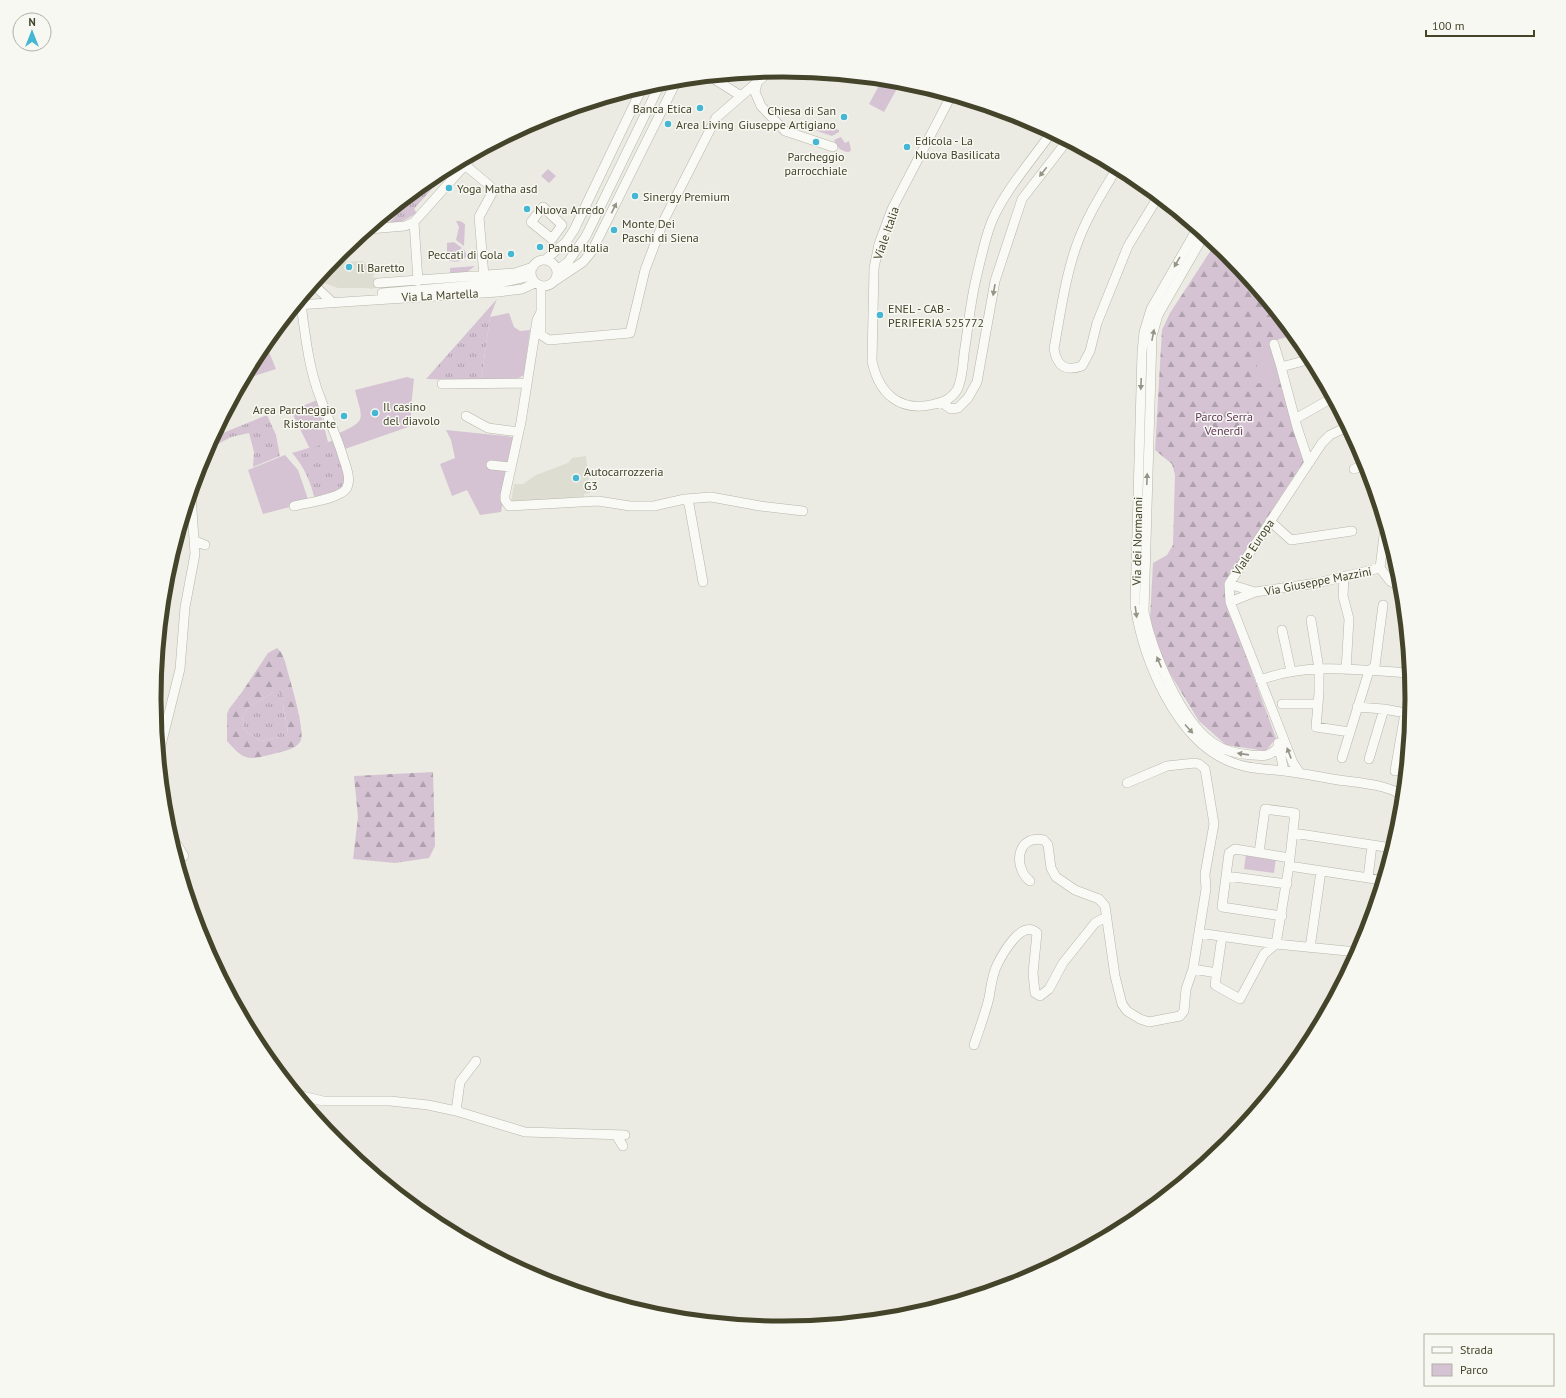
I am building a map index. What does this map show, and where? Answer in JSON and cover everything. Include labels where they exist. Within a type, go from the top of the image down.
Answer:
[{"type":"street","points":[[639,94],[574,230],[566,242],[545,260],[537,262],[535,278],[541,312],[541,335],[549,340],[630,333],[645,270],[664,220],[716,118],[762,78]]},
{"type":"street","points":[[717,81],[740,96]]},
{"type":"street","points":[[756,83],[756,92],[761,106],[785,131],[833,148]]},
{"type":"street","points":[[724,110],[728,100],[726,86]]},
{"type":"street","points":[[561,271],[583,262],[592,251],[674,87]]},
{"type":"street","points":[[378,282],[418,281],[515,273],[535,278],[547,286],[556,280],[586,236],[657,90]]},
{"type":"street","name":"Viale Italia","points":[[949,100],[892,209],[879,244],[874,268],[872,305],[872,361],[875,374],[880,385],[890,396],[901,404],[919,406],[941,402],[948,399],[957,389],[962,372],[975,280],[990,226],[1003,200],[1049,137]]},
{"type":"street","name":"Viale Italia","points":[[941,402],[951,409],[958,408],[968,398],[977,382],[995,281],[1022,199],[1064,144]]},
{"type":"street","points":[[376,228],[405,226],[414,222],[465,165],[490,186],[492,193],[479,217],[484,276]]},
{"type":"street","points":[[1114,173],[1089,216],[1076,247],[1066,286],[1054,349],[1056,356],[1065,368],[1069,369],[1082,366],[1086,360],[1097,323],[1128,246],[1155,201]]},
{"type":"street","points":[[414,222],[418,281]]},
{"type":"street","name":"Via dei Normanni","points":[[1195,233],[1151,309],[1144,332],[1142,352],[1135,605],[1138,628],[1152,667],[1173,708],[1186,727],[1205,747],[1220,758],[1232,763],[1266,770],[1300,773]]},
{"type":"street","name":"Via dei Normanni","points":[[1202,239],[1158,315],[1152,336],[1144,612],[1156,655],[1163,673],[1184,709],[1212,743],[1227,751],[1267,756],[1273,753],[1278,747]]},
{"type":"street","points":[[576,251],[583,262]]},
{"type":"street","points":[[545,260],[552,262],[561,271]]},
{"type":"street","name":"Via La Martella","points":[[302,305],[498,292],[522,289],[535,278]]},
{"type":"street","points":[[316,287],[332,302]]},
{"type":"street","points":[[294,506],[336,496],[346,489],[348,481],[347,470],[336,435],[318,392],[300,308]]},
{"type":"street","points":[[541,312],[536,320],[532,332],[519,432],[512,467],[510,491],[506,500],[509,506],[550,508],[570,507],[598,501],[630,506],[654,506],[686,499],[711,497],[783,511],[803,511]]},
{"type":"street","points":[[1274,344],[1309,463]]},
{"type":"street","points":[[1281,367],[1305,361]]},
{"type":"street","points":[[442,384],[477,386],[526,383]]},
{"type":"street","points":[[1295,419],[1328,400]]},
{"type":"street","points":[[466,416],[488,428],[519,432]]},
{"type":"street","name":"Viale Europa","points":[[1300,773],[1293,763],[1280,732],[1230,602],[1229,584],[1309,463],[1330,435],[1343,429]]},
{"type":"street","points":[[491,465],[512,467]]},
{"type":"street","points":[[1354,469],[1360,466]]},
{"type":"street","points":[[686,499],[689,504],[703,582]]},
{"type":"street","points":[[162,741],[180,668],[185,607],[196,561],[192,506]]},
{"type":"street","points":[[1270,521],[1291,540],[1352,531]]},
{"type":"street","points":[[1384,537],[1380,568],[1390,581],[1394,584]]},
{"type":"street","points":[[195,541],[206,545]]},
{"type":"street","name":"Via Giuseppe Mazzini","points":[[1256,592],[1344,578],[1380,568]]},
{"type":"street","points":[[1344,578],[1343,596],[1350,619],[1346,670]]},
{"type":"street","points":[[1229,584],[1256,592]]},
{"type":"street","points":[[1230,602],[1256,592]]},
{"type":"street","points":[[1342,758],[1369,671],[1375,666],[1383,605]]},
{"type":"street","points":[[1311,620],[1319,669],[1316,727],[1350,732]]},
{"type":"street","points":[[1282,630],[1291,671]]},
{"type":"street","points":[[1260,680],[1291,671],[1319,669],[1404,674]]},
{"type":"street","points":[[1282,704],[1318,704]]},
{"type":"street","points":[[1357,707],[1405,712]]},
{"type":"street","points":[[1369,759],[1384,709]]},
{"type":"street","points":[[1395,771],[1404,730]]},
{"type":"street","points":[[1280,732],[1278,747],[1284,771]]},
{"type":"street","points":[[1030,882],[1022,870],[1020,849],[1023,845],[1030,841],[1044,840],[1048,845],[1053,873],[1075,890],[1103,902],[1115,976],[1122,1004],[1127,1011],[1140,1019],[1154,1021],[1176,1018],[1183,1014],[1186,989],[1193,969],[1199,933],[1206,889],[1205,874],[1214,824],[1205,769],[1203,766],[1195,763],[1167,766],[1126,783]]},
{"type":"street","points":[[1300,773],[1382,786],[1398,793]]},
{"type":"street","points":[[1222,936],[1215,985],[1240,999],[1264,954],[1276,944],[1287,884],[1294,813],[1266,809],[1259,852]]},
{"type":"street","points":[[1292,833],[1387,847]]},
{"type":"street","points":[[1368,878],[1372,845]]},
{"type":"street","points":[[179,849],[184,856]]},
{"type":"street","points":[[1282,916],[1222,907],[1229,853],[1235,849],[1259,852],[1321,871],[1378,879]]},
{"type":"street","points":[[1310,948],[1321,871]]},
{"type":"street","points":[[1226,876],[1287,884]]},
{"type":"street","points":[[974,1045],[989,998],[996,966],[1014,938],[1025,930],[1032,930],[1037,933],[1033,984],[1035,993],[1040,996],[1049,989],[1063,963],[1089,930],[1098,920],[1107,920]]},
{"type":"street","points":[[1199,933],[1276,944],[1351,952]]},
{"type":"street","points":[[1193,969],[1216,973]]},
{"type":"street","points":[[456,1111],[460,1082],[476,1061]]},
{"type":"street","points":[[305,1097],[323,1101],[401,1100],[456,1111],[525,1132],[621,1135],[623,1146]]},
{"type":"shaded area","points":[[363,261],[374,274],[373,277],[380,280],[376,288],[370,289],[338,288],[324,283],[324,280],[340,262]]},
{"type":"shaded area","points":[[586,456],[590,493],[584,494],[584,497],[511,503],[514,484],[523,484],[536,475],[568,463],[572,458]]},
{"type":"green space","points":[[879,85],[897,88],[884,112],[869,104]]},
{"type":"green space","points":[[821,123],[839,130],[839,132],[832,136],[814,130],[813,128]]},
{"type":"green space","points":[[841,137],[845,143],[849,141],[851,150],[849,152],[842,150],[835,143],[834,140]]},
{"type":"green space","points":[[548,169],[556,176],[549,183],[541,176]]},
{"type":"green space","points":[[439,181],[414,209],[417,213],[401,222],[389,223],[405,205]]},
{"type":"green space","points":[[456,221],[460,221],[465,224],[464,246],[456,240],[459,227]]},
{"type":"green space","points":[[454,242],[462,248],[455,253],[447,253],[447,243]]},
{"type":"green space","points":[[464,249],[467,256],[463,260],[456,262],[448,260],[447,256],[455,255]]},
{"type":"green space","name":"Parco Serra Venerdì","points":[[1212,249],[1251,289],[1288,337],[1270,342],[1304,461],[1225,582],[1227,604],[1276,738],[1266,751],[1226,745],[1199,721],[1164,664],[1150,620],[1153,563],[1167,555],[1173,545],[1175,475],[1172,464],[1155,450],[1162,330],[1170,313]]},
{"type":"green space","points":[[475,266],[467,272],[450,273],[450,268]]},
{"type":"green space","points":[[497,299],[490,317],[481,381],[426,379]]},
{"type":"green space","points":[[509,313],[514,327],[520,331],[530,330],[524,375],[511,382],[481,381],[490,317]]},
{"type":"green space","points":[[1270,342],[1282,384],[1253,383],[1262,343]]},
{"type":"green space","points":[[268,350],[276,369],[251,377]]},
{"type":"green space","points":[[407,377],[414,379],[411,407],[411,426],[345,449],[339,433],[355,425],[359,421],[361,413],[355,390]]},
{"type":"green space","points":[[317,400],[328,442],[310,449],[292,413],[298,411],[298,408]]},
{"type":"green space","points":[[267,415],[276,435],[280,456],[253,467],[254,452],[249,433],[231,437],[215,446],[220,434]]},
{"type":"green space","points":[[446,430],[514,437],[501,512],[480,515],[467,490],[452,496],[440,464],[455,458],[451,440]]},
{"type":"green space","points":[[338,439],[349,477],[346,489],[315,500],[306,475],[300,463],[292,453]]},
{"type":"green space","points":[[285,455],[298,470],[309,502],[263,514],[248,470]]},
{"type":"green space","points":[[277,648],[281,652],[285,661],[299,716],[301,727],[300,742],[294,747],[281,752],[250,758],[241,755],[227,741],[227,714],[268,653]],"holes":[[[274,692],[279,692],[283,696],[283,706],[288,733],[284,736],[261,741],[245,731],[242,717],[250,706]]]},
{"type":"green space","points":[[274,692],[279,692],[283,696],[283,706],[288,733],[284,736],[261,741],[245,731],[242,717],[250,706]]},
{"type":"green space","points":[[433,772],[435,846],[429,858],[395,863],[353,859],[358,817],[354,776]]},
{"type":"green space","points":[[1246,854],[1276,858],[1274,873],[1244,869]]},
{"type":"place","name":"Banca Etica","points":[[700,108]]},
{"type":"place","name":"Chiesa di San Giuseppe Artigiano","points":[[844,117]]},
{"type":"place","name":"Area Living","points":[[668,124]]},
{"type":"place","name":"Parcheggio parrocchiale","points":[[816,142]]},
{"type":"place","name":"Edicola - La Nuova Basilicata","points":[[907,147]]},
{"type":"place","name":"Yoga Matha asd","points":[[449,188]]},
{"type":"place","name":"Sinergy Premium","points":[[635,196]]},
{"type":"place","name":"Nuova Arredo","points":[[527,209]]},
{"type":"place","name":"Monte Dei Paschi di Siena","points":[[614,230]]},
{"type":"place","name":"Panda Italia","points":[[540,247]]},
{"type":"place","name":"Peccati di Gola","points":[[511,254]]},
{"type":"place","name":"Il Baretto","points":[[349,267]]},
{"type":"place","name":"ENEL - CAB - PERIFERIA 525772","points":[[880,315]]},
{"type":"place","name":"Il casino del diavolo","points":[[375,413]]},
{"type":"place","name":"Area Parcheggio Ristorante","points":[[344,416]]},
{"type":"place","name":"Autocarrozzeria G3","points":[[576,478]]}]
